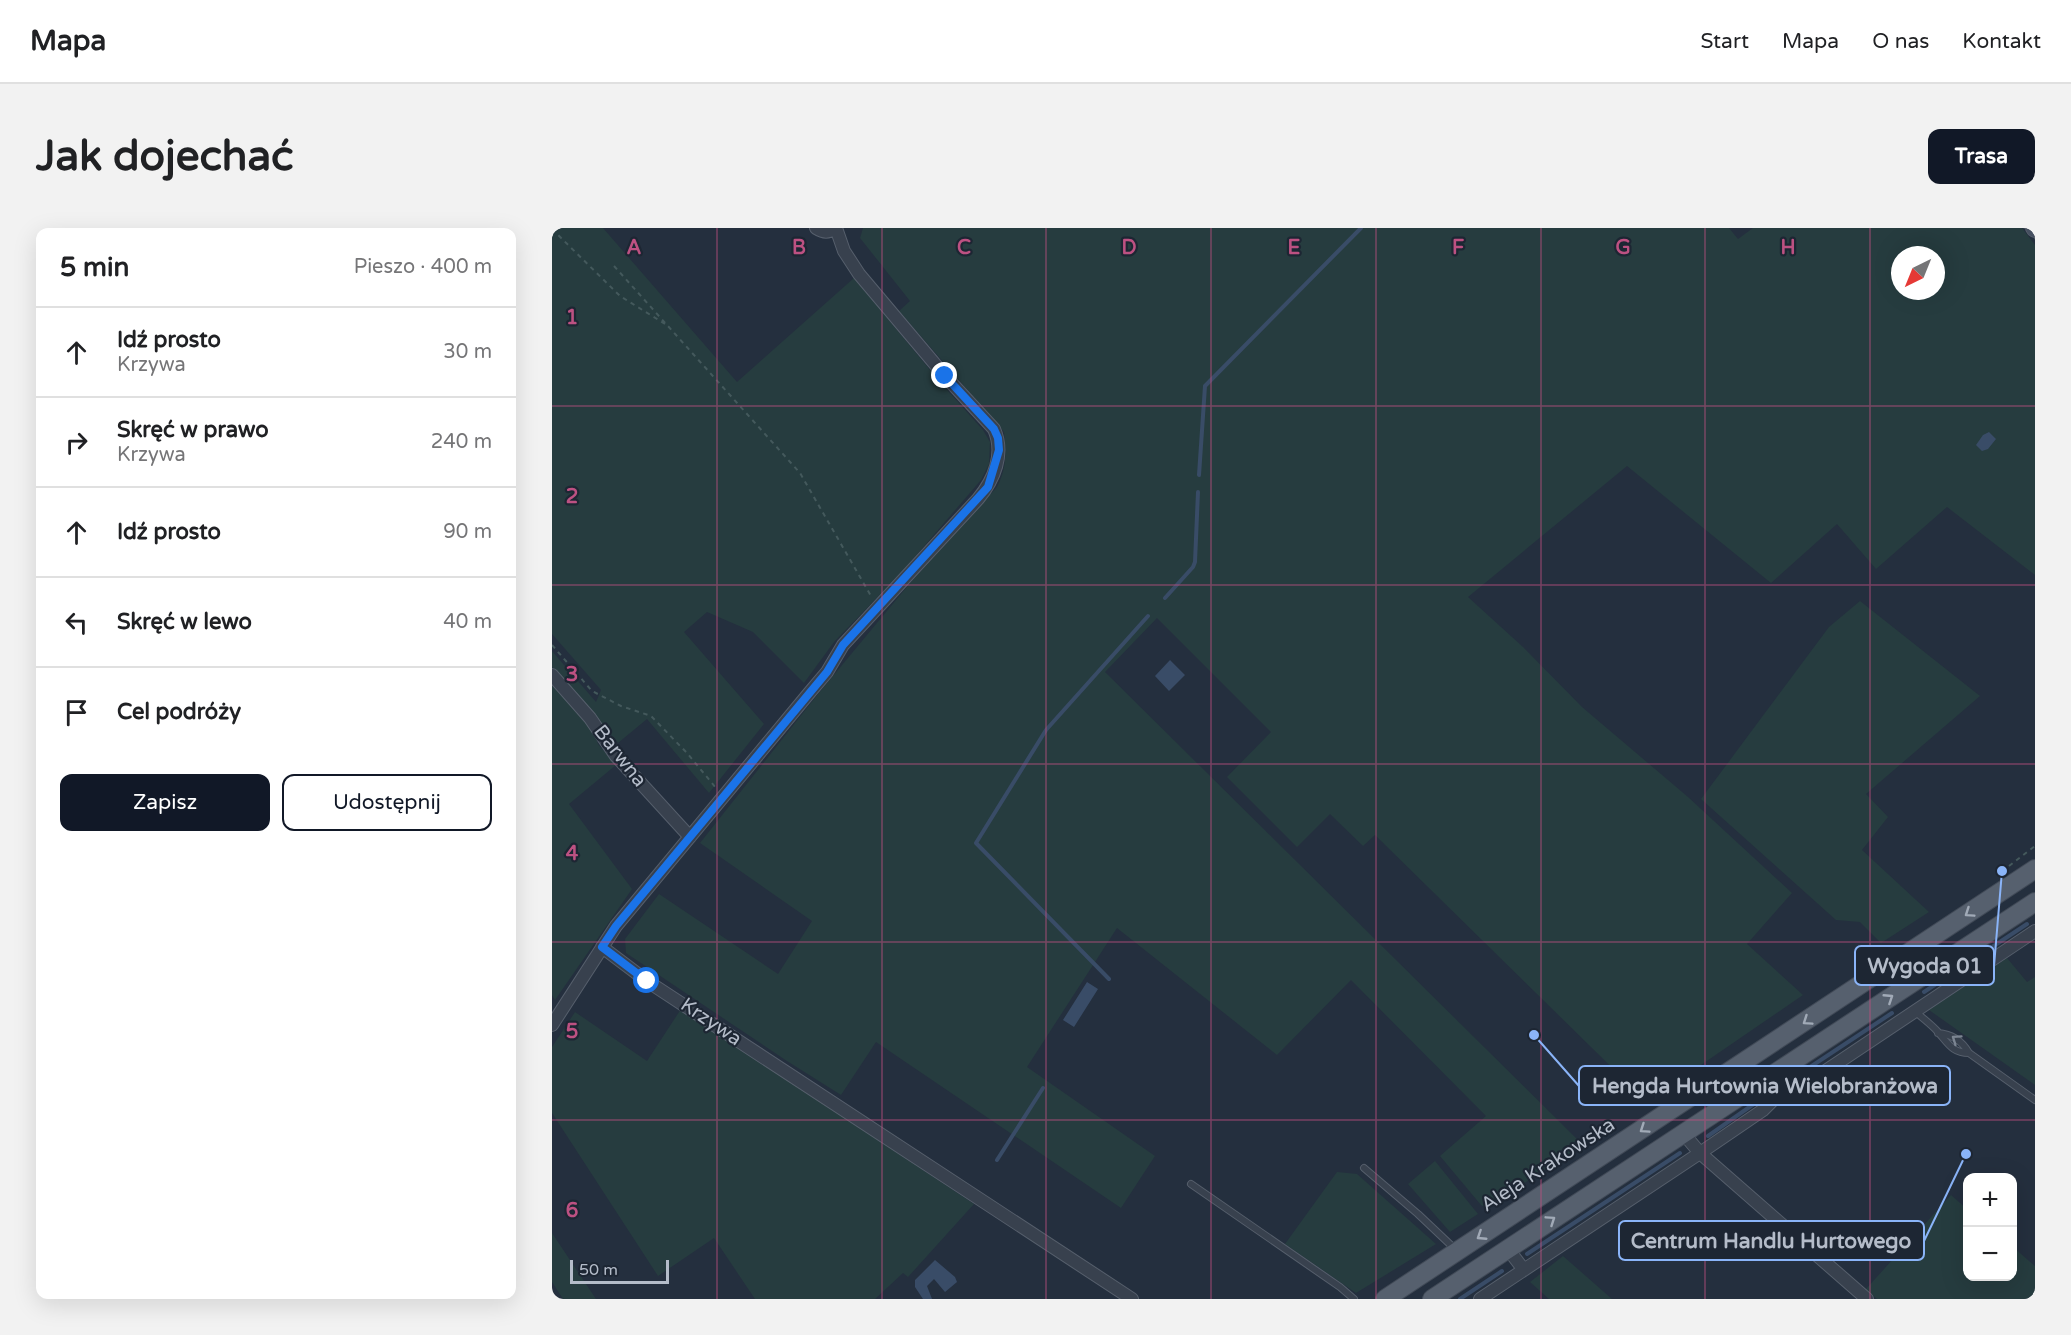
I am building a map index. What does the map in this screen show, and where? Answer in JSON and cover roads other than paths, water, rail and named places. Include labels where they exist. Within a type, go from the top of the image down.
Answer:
[{"type":"main road","name":"Aleja Krakowska","points":[[1385,1299],[2035,869]]},
{"type":"main road","points":[[1432,1299],[2035,902]]},
{"type":"street","points":[[552,1025],[616,926],[827,672],[843,645],[988,487],[999,450],[998,438],[994,429],[945,376],[859,274],[844,251],[836,228],[830,232],[824,232],[816,228]]},
{"type":"street","name":"Barwna","points":[[552,675],[590,718],[616,756],[690,837]]},
{"type":"street","points":[[1480,1299],[1764,1110],[1777,1096],[1815,1078],[2035,931]]},
{"type":"street","name":"Krzywa","points":[[602,947],[647,981],[1132,1299]]},
{"type":"street","points":[[1778,1070],[1790,1088]]},
{"type":"street","points":[[1683,1133],[1700,1153],[1867,1299]]},
{"type":"street","points":[[1508,1249],[1524,1270]]},
{"type":"lane","points":[[1915,1011],[1938,1033],[1943,1041],[1960,1053],[1969,1053],[2035,1100]]},
{"type":"lane","points":[[1364,1168],[1457,1251]]},
{"type":"lane","points":[[1191,1184],[1354,1299]]},
{"type":"water","points":[[1989,432],[1996,439],[1988,449],[1982,451],[1976,445],[1983,435]]},
{"type":"water","points":[[1170,660],[1185,675],[1169,691],[1155,676]]},
{"type":"water","points":[[1087,982],[1098,989],[1074,1027],[1063,1020]]},
{"type":"water","points":[[935,1260],[955,1277],[957,1282],[945,1292],[934,1279],[927,1286],[932,1299],[923,1299],[915,1287],[915,1280]]},
{"type":"waterway","points":[[1199,475],[1205,386],[1361,228]]},
{"type":"waterway","points":[[1165,598],[1195,562],[1198,492]]},
{"type":"waterway","points":[[1109,979],[976,843],[1046,730],[1148,616]]},
{"type":"waterway","points":[[1924,992],[2027,924]]},
{"type":"waterway","points":[[1798,1075],[1892,1013]]},
{"type":"waterway","points":[[997,1160],[1043,1088]]},
{"type":"waterway","points":[[1708,1136],[1771,1092]]},
{"type":"waterway","points":[[1527,1254],[1680,1153]]},
{"type":"waterway","points":[[1460,1299],[1502,1271]]},
{"type":"place","name":"Wygoda 01","points":[[2002,871]]},
{"type":"place","name":"Hengda Hurtownia Wielobranżowa","points":[[1534,1035]]},
{"type":"place","name":"Centrum Handlu Hurtowego","points":[[1966,1154]]}]
